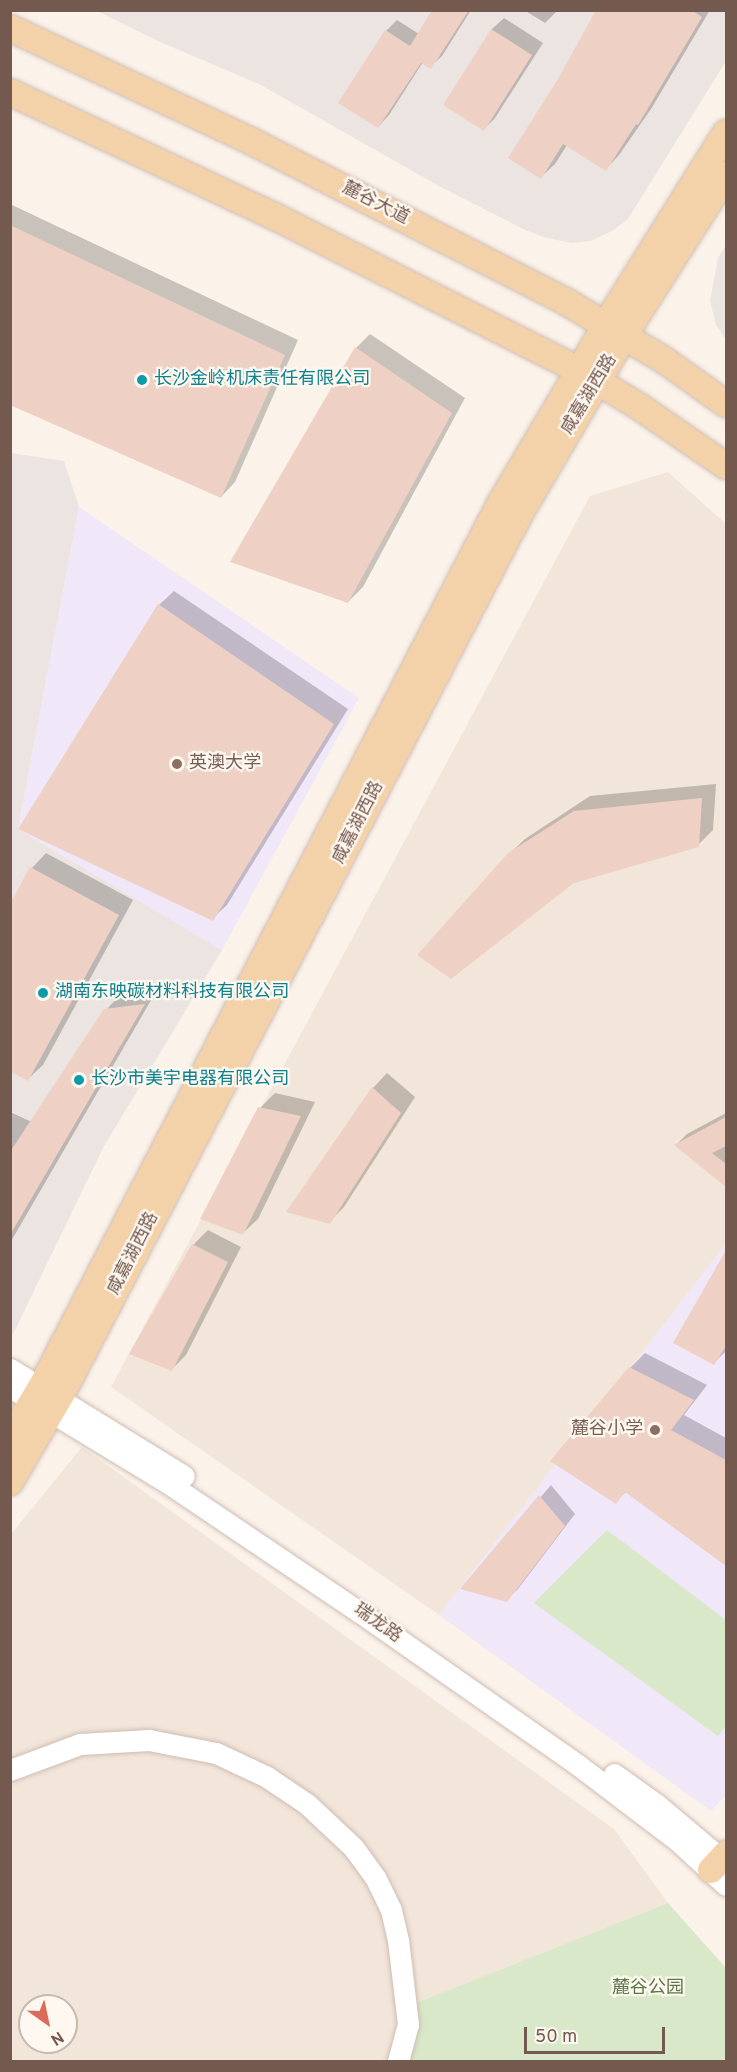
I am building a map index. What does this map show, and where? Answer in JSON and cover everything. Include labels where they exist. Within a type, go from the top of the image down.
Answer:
[{"type":"main road","name":"麓谷大道","points":[[10,28],[264,147],[566,301],[616,330],[726,404]]},
{"type":"main road","points":[[10,92],[274,216],[589,375],[726,466]]},
{"type":"main road","name":"咸嘉湖西路","points":[[10,1482],[46,1400],[519,515],[589,375],[726,133]]},
{"type":"main road","name":"咸嘉湖西路","points":[[616,330],[726,174]]},
{"type":"main road","name":"咸嘉湖西路","points":[[10,1439],[46,1400]]},
{"type":"street","name":"瑞龙路","points":[[10,1369],[46,1400]]},
{"type":"street","name":"瑞龙路","points":[[10,1387],[46,1400],[176,1471],[272,1535],[648,1798],[722,1866]]},
{"type":"street","points":[[10,1770],[80,1744],[149,1740],[216,1753],[267,1777],[307,1804],[353,1847],[376,1879],[391,1910],[398,1940],[408,2024],[398,2061]]},
{"type":"shaded area","points":[[97,11],[726,11],[726,61],[628,219],[612,231],[590,241],[572,243],[547,238],[525,230],[439,186],[259,84],[160,42]]},
{"type":"shaded area","points":[[726,245],[726,340],[716,325],[710,301],[718,258]]},
{"type":"shaded area","points":[[11,453],[64,461],[79,507],[18,829],[222,950],[103,1148],[13,1334],[11,1333]]},
{"type":"shaded area","points":[[668,472],[726,524],[726,1244],[439,1615],[111,1387],[590,496]]},
{"type":"shaded area","name":"英澳大学","points":[[79,507],[359,698],[222,950],[18,829]]},
{"type":"shaded area","name":"麓谷小学","points":[[726,1244],[726,1795],[711,1811],[439,1615]]},
{"type":"shaded area","points":[[82,1447],[614,1829],[668,1903],[416,2003],[397,2061],[11,2062],[11,1534]]},
{"type":"green space","points":[[607,1530],[726,1620],[726,1726],[718,1736],[534,1603]]},
{"type":"green space","name":"麓谷公园","points":[[668,1903],[726,1968],[726,2061],[397,2062],[416,2003]]},
{"type":"building","points":[[432,10],[469,10],[431,69],[421,63],[378,128],[338,103],[385,30],[410,46]]},
{"type":"building","points":[[596,10],[691,10],[702,17],[638,125],[636,124],[606,171],[563,144],[541,179],[508,158],[558,79]]},
{"type":"building","points":[[491,29],[532,55],[484,131],[443,105]]},
{"type":"building","name":"长沙金岭机床责任有限公司","points":[[10,225],[285,355],[221,498],[10,405]]},
{"type":"building","points":[[355,347],[452,413],[348,603],[230,562]]},
{"type":"building","name":"英澳大学","points":[[158,604],[334,724],[213,921],[18,829]]},
{"type":"building","points":[[702,798],[699,847],[574,883],[451,979],[417,955],[508,853],[574,811]]},
{"type":"building","name":"湖南东映碳材料科技有限公司","points":[[30,867],[119,915],[28,1081],[10,1071],[10,904]]},
{"type":"building","name":"长沙市美宇电器有限公司","points":[[145,1004],[10,1235],[10,1152],[104,1009]]},
{"type":"building","points":[[372,1087],[401,1113],[330,1224],[286,1212]]},
{"type":"building","points":[[258,1107],[301,1116],[243,1235],[200,1219]]},
{"type":"building","points":[[726,1117],[726,1146],[712,1153],[726,1164],[726,1187],[674,1145]]},
{"type":"building","points":[[192,1244],[228,1262],[172,1371],[129,1354]]},
{"type":"building","points":[[726,1250],[726,1346],[714,1365],[673,1343]]},
{"type":"building","points":[[629,1367],[694,1400],[671,1430],[726,1460],[726,1566],[625,1492],[616,1504],[550,1461]]},
{"type":"building","points":[[539,1495],[565,1526],[507,1602],[460,1589]]},
{"type":"place","name":"长沙金岭机床责任有限公司","points":[[142,380]]},
{"type":"place","name":"英澳大学","points":[[177,764]]},
{"type":"place","name":"湖南东映碳材料科技有限公司","points":[[43,993]]},
{"type":"place","name":"长沙市美宇电器有限公司","points":[[79,1080]]},
{"type":"place","name":"麓谷小学","points":[[655,1430]]}]
